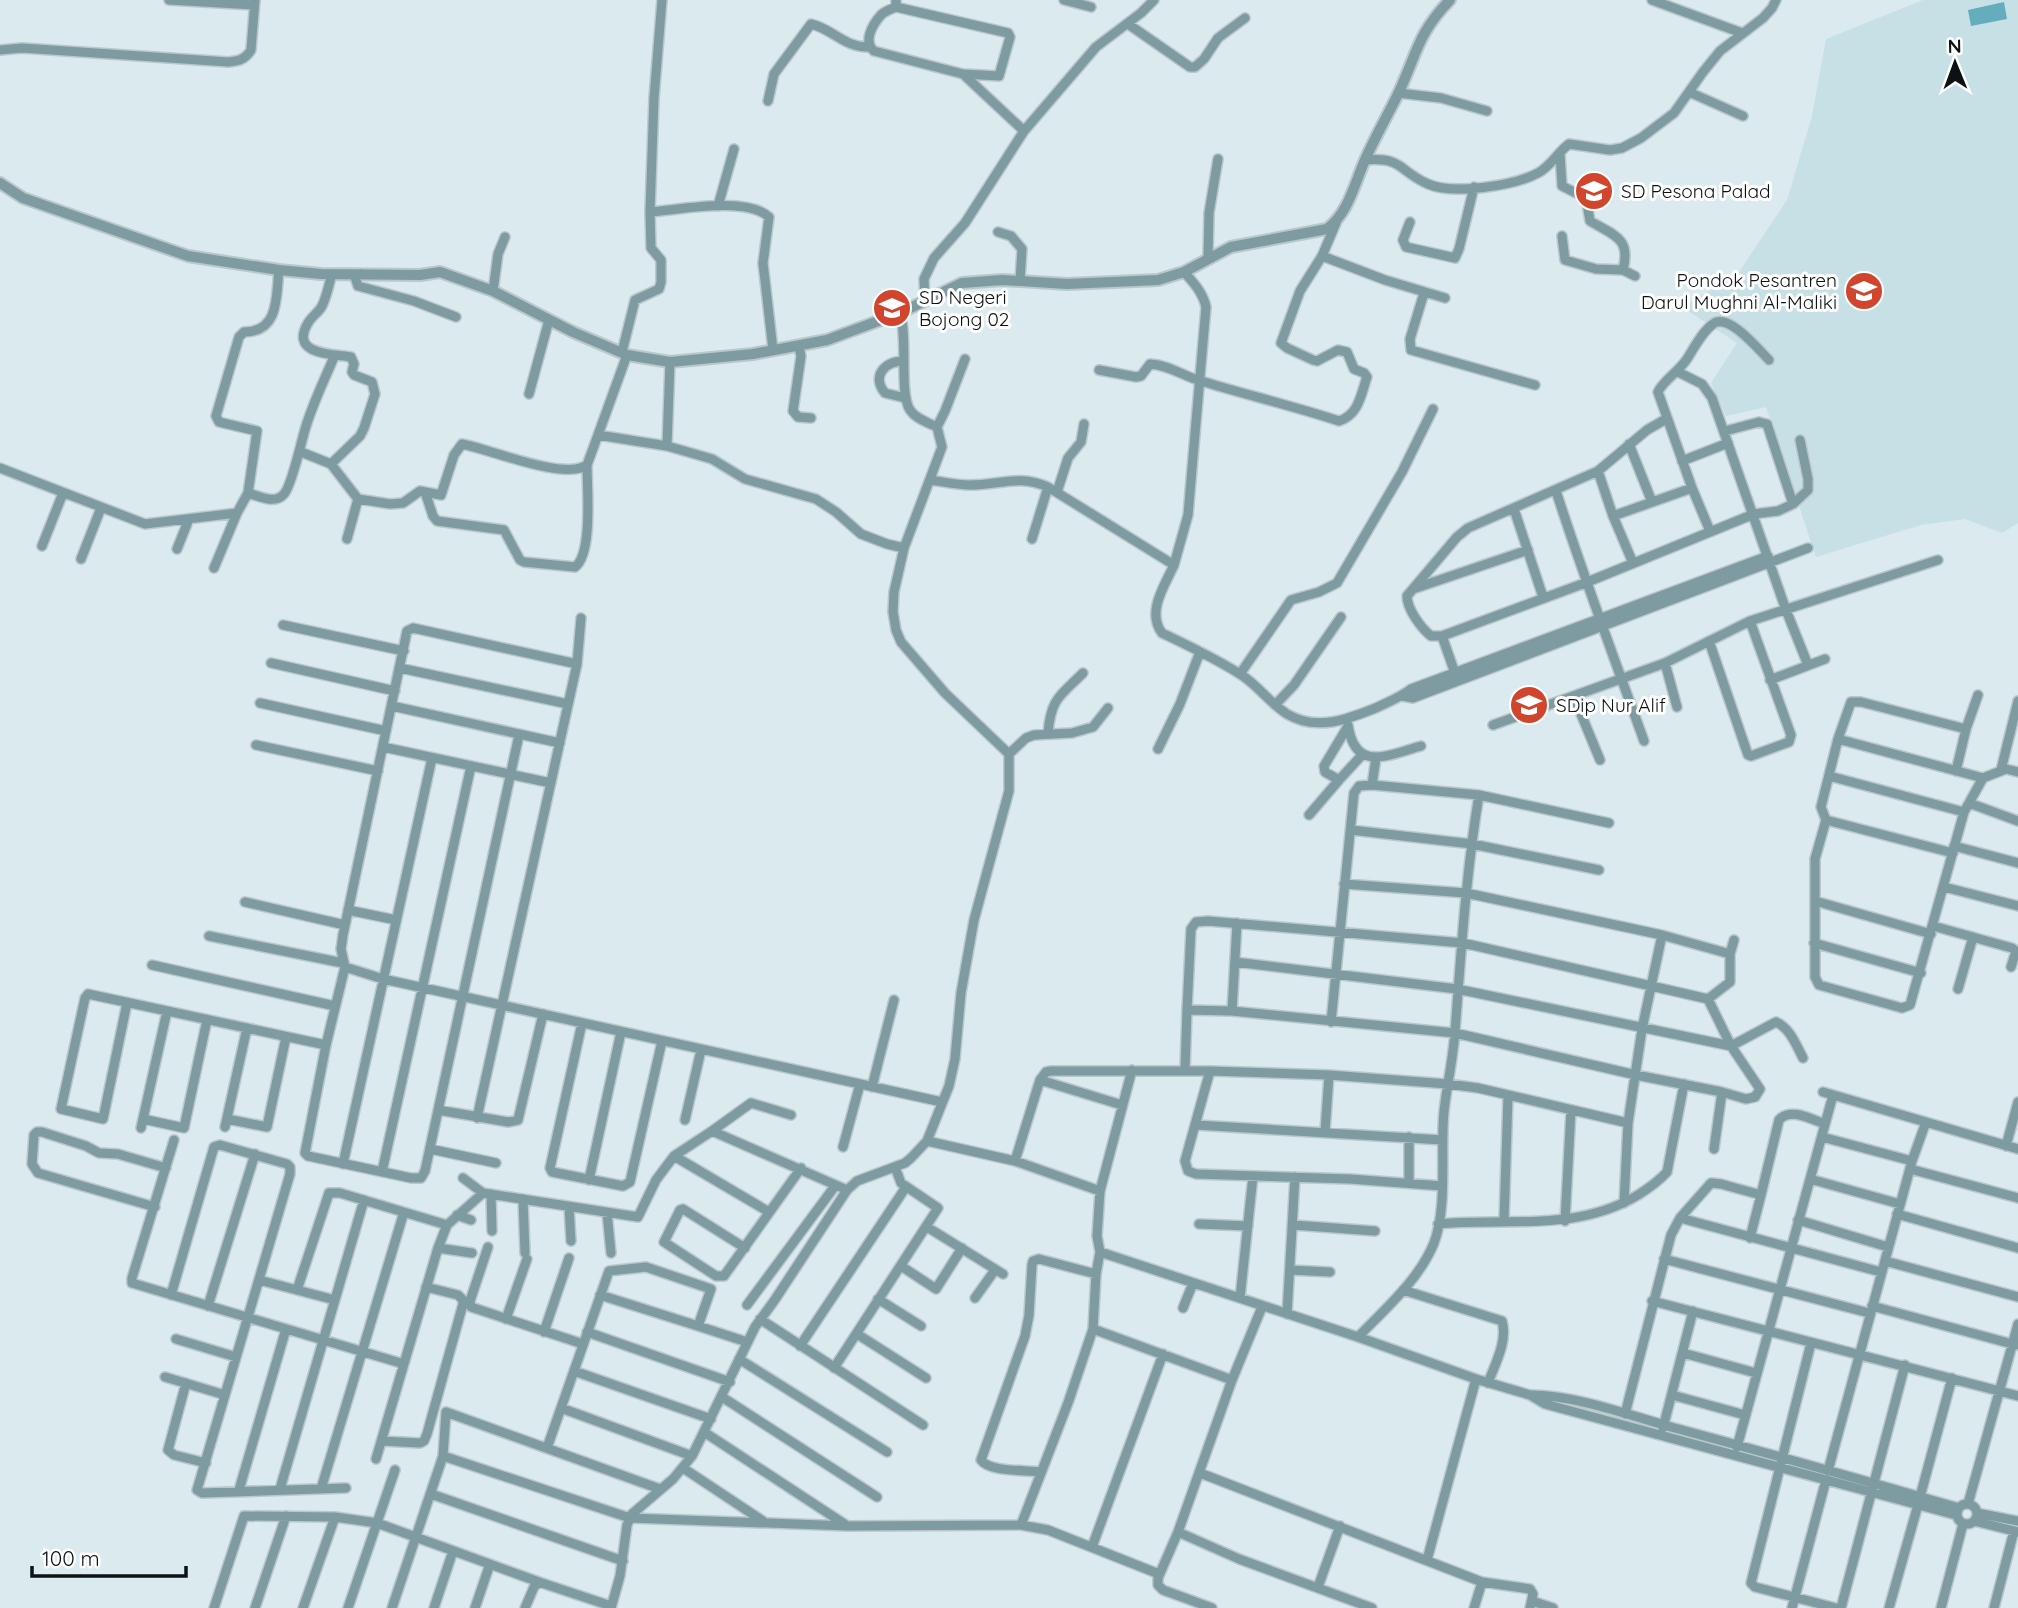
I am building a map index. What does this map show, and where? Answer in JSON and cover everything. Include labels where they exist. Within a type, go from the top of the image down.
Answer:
[{"type":"street","points":[[0,50],[22,48],[228,62],[247,57],[251,50],[255,3],[169,0]]},
{"type":"street","points":[[425,492],[437,521],[504,530],[520,560],[524,562],[575,567],[583,556],[587,465],[625,353],[635,300],[656,291],[660,286],[661,260],[651,248],[650,212],[654,99],[662,0]]},
{"type":"street","points":[[1064,0],[1091,7]]},
{"type":"street","points":[[925,301],[924,279],[934,258],[965,223],[1024,131],[1097,47],[1154,0]]},
{"type":"street","points":[[1099,370],[1139,377],[1148,365],[1165,366],[1198,380],[1268,398],[1339,421],[1355,411],[1367,377],[1354,369],[1347,352],[1338,350],[1317,361],[1281,343],[1300,291],[1322,256],[1337,221],[1349,202],[1421,36],[1450,0]]},
{"type":"street","points":[[1652,0],[1741,33]]},
{"type":"street","points":[[1365,160],[1385,159],[1399,164],[1426,183],[1455,190],[1522,179],[1537,173],[1569,144],[1603,150],[1622,148],[1675,113],[1720,51],[1769,13],[1776,0]]},
{"type":"street","points":[[768,101],[774,74],[811,24],[846,43],[869,47],[880,54],[935,65],[963,74],[999,76],[1009,34],[894,2],[882,13],[868,40],[869,47]]},
{"type":"street","points":[[1128,24],[1190,67],[1195,67],[1218,38],[1245,18]]},
{"type":"street","points":[[963,74],[1024,131]]},
{"type":"street","points":[[1689,92],[1743,116]]},
{"type":"street","points":[[1398,93],[1441,98],[1487,111]]},
{"type":"street","points":[[718,206],[734,149]]},
{"type":"street","points":[[1560,154],[1562,186],[1586,198],[1590,221],[1622,240],[1625,245],[1626,259],[1623,270]]},
{"type":"street","points":[[1208,258],[1209,213],[1218,159]]},
{"type":"street","points":[[0,183],[23,198],[188,256],[279,270],[332,274],[420,275],[440,272],[493,291],[591,340],[625,353],[670,362],[773,351],[837,337],[900,313],[962,283],[982,280],[1068,284],[1158,280],[1184,272],[1231,247],[1317,232],[1337,221]]},
{"type":"street","points":[[1410,222],[1403,240],[1406,247],[1455,258],[1474,187]]},
{"type":"street","points":[[650,212],[718,206],[751,208],[764,212],[769,217],[763,263],[773,351]]},
{"type":"street","points":[[998,232],[1011,236],[1022,249],[1020,281]]},
{"type":"street","points":[[1562,236],[1565,260],[1596,268],[1623,270],[1635,276]]},
{"type":"street","points":[[493,291],[498,254],[505,237]]},
{"type":"street","points":[[1322,256],[1445,298]]},
{"type":"street","points":[[214,568],[248,493],[257,431],[219,422],[216,416],[239,337],[244,332],[255,332],[269,320],[275,309],[279,270]]},
{"type":"street","points":[[1184,272],[1199,289],[1206,307],[1188,515],[1174,565],[1157,602],[1157,626],[1162,633],[1240,674],[1275,705],[1300,721],[1348,723],[1411,689],[1456,676],[1601,620],[1769,559],[1808,548]]},
{"type":"street","points":[[331,464],[360,436],[375,394],[372,382],[352,372],[354,363],[351,358],[334,356],[306,345],[304,338],[309,321],[323,304],[332,274]]},
{"type":"street","points":[[360,274],[355,277],[358,286],[414,301],[456,317]]},
{"type":"street","points":[[1424,293],[1410,339],[1411,350],[1535,385]]},
{"type":"street","points":[[900,313],[905,398],[911,411],[919,419],[937,427]]},
{"type":"street","points":[[529,394],[550,320]]},
{"type":"street","points":[[1710,531],[1666,419],[1659,388],[1678,372],[1709,327],[1722,320],[1739,330],[1769,360]]},
{"type":"street","points":[[799,346],[801,356],[793,411],[798,417],[811,418]]},
{"type":"street","points":[[248,493],[268,499],[277,499],[285,494],[301,452],[304,432],[334,356]]},
{"type":"street","points":[[214,1608],[244,1516],[335,1517],[377,1523],[611,1607],[630,1518],[637,1508],[683,1468],[692,1455],[760,1319],[847,1190],[857,1181],[911,1158],[927,1140],[955,1059],[961,993],[974,920],[1009,791],[1009,754],[945,693],[901,642],[893,612],[894,592],[904,548],[942,447],[937,427],[965,359]]},
{"type":"street","points":[[904,361],[887,364],[882,369],[879,381],[885,393],[905,398]]},
{"type":"street","points":[[667,446],[670,362]]},
{"type":"street","points":[[1678,372],[1702,384],[1712,398],[1808,665]]},
{"type":"street","points":[[1240,674],[1291,600],[1319,592],[1337,583],[1402,471],[1433,409]]},
{"type":"street","points":[[1666,419],[1647,430],[1598,471],[1514,509],[1492,516],[1457,537],[1407,596],[1407,604],[1426,632],[1431,636],[1442,636],[1586,583],[1754,514],[1770,513],[1793,504],[1808,490],[1800,440]]},
{"type":"street","points":[[1725,431],[1753,422],[1767,424],[1793,504]]},
{"type":"street","points":[[1032,539],[1052,489],[1068,458],[1081,442],[1084,425]]},
{"type":"street","points":[[598,435],[667,446],[712,459],[745,479],[810,497],[836,512],[861,534],[904,548]]},
{"type":"street","points":[[1682,461],[1728,443]]},
{"type":"street","points":[[301,452],[331,464],[358,499],[390,504],[408,501],[416,492],[435,495],[443,493],[451,463],[462,444],[563,470],[577,470],[587,465]]},
{"type":"street","points":[[1629,444],[1652,502]]},
{"type":"street","points":[[0,468],[145,524],[237,513]]},
{"type":"street","points":[[1598,471],[1633,564]]},
{"type":"street","points":[[931,480],[971,485],[1034,481],[1052,489],[1174,565]]},
{"type":"street","points":[[1613,516],[1692,488]]},
{"type":"street","points":[[1556,491],[1586,583],[1644,741]]},
{"type":"street","points":[[42,546],[63,493]]},
{"type":"street","points":[[348,539],[358,499]]},
{"type":"street","points":[[81,559],[101,508]]},
{"type":"street","points":[[1514,509],[1543,597]]},
{"type":"street","points":[[177,549],[189,519]]},
{"type":"street","points":[[1412,589],[1528,550]]},
{"type":"street","points":[[1493,725],[1665,663],[1749,621],[1938,560]]},
{"type":"street","points":[[1275,705],[1294,685],[1341,617]]},
{"type":"street","points":[[477,1118],[577,664],[581,618]]},
{"type":"street","points":[[1709,641],[1749,755],[1789,742],[1791,739],[1749,621]]},
{"type":"street","points":[[283,625],[404,651]]},
{"type":"street","points":[[519,735],[425,1171],[421,1178],[411,1178],[308,1156],[304,1153],[344,965],[341,949],[348,909],[407,631],[413,628],[577,664]]},
{"type":"street","points":[[1442,636],[1456,676]]},
{"type":"street","points":[[1158,748],[1180,704],[1200,652]]},
{"type":"street","points":[[1770,680],[1825,659]]},
{"type":"street","points":[[271,663],[395,691]]},
{"type":"street","points":[[1665,663],[1677,708]]},
{"type":"street","points":[[400,668],[568,704]]},
{"type":"street","points":[[1048,733],[1053,705],[1057,698],[1083,673]]},
{"type":"street","points":[[1956,771],[1978,695]]},
{"type":"street","points":[[1574,697],[1601,760]]},
{"type":"street","points":[[2001,770],[2018,701]]},
{"type":"street","points":[[1966,730],[1861,702],[1851,702],[1838,739],[1821,807],[1826,820],[1815,859],[1815,977],[1819,985],[1906,1008],[1910,1005],[1964,812],[1983,778],[2006,769],[2018,772]]},
{"type":"street","points":[[260,703],[386,731]]},
{"type":"street","points":[[392,706],[559,744]]},
{"type":"street","points":[[1009,754],[1026,738],[1048,733],[1084,731],[1093,727],[1108,708]]},
{"type":"street","points":[[1348,723],[1353,744],[1362,755],[1377,758],[1421,746]]},
{"type":"street","points":[[1339,780],[1325,772],[1324,766],[1348,723]]},
{"type":"street","points":[[1838,739],[1983,778]]},
{"type":"street","points":[[256,745],[378,771]]},
{"type":"street","points":[[383,747],[551,783]]},
{"type":"street","points":[[1309,815],[1362,755]]},
{"type":"street","points":[[342,1164],[432,758]]},
{"type":"street","points":[[1372,785],[1377,758]]},
{"type":"street","points":[[382,1172],[471,766]]},
{"type":"street","points":[[1829,776],[1964,812]]},
{"type":"street","points":[[1331,1021],[1354,793],[1362,785],[1479,795],[1609,822]]},
{"type":"street","points":[[1358,1336],[1404,1290],[1427,1258],[1436,1238],[1442,1186],[1444,1113],[1455,1033],[1466,893],[1479,795]]},
{"type":"street","points":[[1969,803],[2018,821]]},
{"type":"street","points":[[1826,820],[2018,863]]},
{"type":"street","points":[[1351,830],[1472,845],[1599,870]]},
{"type":"street","points":[[1344,884],[1466,893],[1662,935],[1730,954]]},
{"type":"street","points":[[1944,887],[2018,906]]},
{"type":"street","points":[[1815,901],[1932,930],[1973,937],[2016,951],[2011,967]]},
{"type":"street","points":[[245,902],[345,925]]},
{"type":"street","points":[[348,909],[396,920]]},
{"type":"street","points":[[1185,1070],[1191,929],[1196,922],[1208,920],[1463,943],[1708,999]]},
{"type":"street","points":[[1233,1011],[1237,923]]},
{"type":"street","points":[[1624,1203],[1628,1122],[1642,1029],[1662,935]]},
{"type":"street","points":[[209,936],[344,965],[383,979],[942,1102]]},
{"type":"street","points":[[1958,989],[1973,937]]},
{"type":"street","points":[[1708,999],[1730,982],[1730,954],[1734,940]]},
{"type":"street","points":[[1814,943],[1921,973]]},
{"type":"street","points":[[1235,962],[1457,989],[1731,1046],[1776,1022],[1781,1023],[1788,1031],[1804,1058]]},
{"type":"street","points":[[152,965],[335,1006]]},
{"type":"street","points":[[127,1003],[103,1119],[61,1109],[86,995],[93,994],[326,1045]]},
{"type":"street","points":[[1187,1010],[1233,1011],[1455,1033],[1751,1099],[1759,1093],[1760,1088],[1731,1046],[1708,999]]},
{"type":"street","points":[[872,1087],[894,1000]]},
{"type":"street","points":[[167,1011],[142,1124],[184,1128],[207,1020]]},
{"type":"street","points":[[438,1110],[508,1122],[518,1120],[543,1014]]},
{"type":"street","points":[[582,1023],[550,1166],[552,1172],[623,1186],[630,1182],[662,1041]]},
{"type":"street","points":[[247,1028],[226,1123],[267,1127],[286,1037]]},
{"type":"street","points":[[589,1180],[621,1032]]},
{"type":"street","points":[[685,1120],[701,1050]]},
{"type":"street","points":[[1021,1525],[1093,1329],[1100,1252],[1097,1236],[1100,1191],[1132,1070]]},
{"type":"street","points":[[1015,1161],[1040,1080],[1046,1072],[1185,1070],[1329,1075],[1448,1084],[1478,1088],[1628,1122]]},
{"type":"street","points":[[1209,1071],[1185,1161],[1188,1171],[1196,1174],[1442,1186]]},
{"type":"street","points":[[1325,1132],[1329,1075]]},
{"type":"street","points":[[1040,1080],[1122,1105]]},
{"type":"street","points":[[842,1147],[860,1084]]},
{"type":"street","points":[[1438,1224],[1565,1221],[1609,1210],[1624,1203],[1658,1182],[1667,1171],[1684,1084]]},
{"type":"street","points":[[1714,1149],[1722,1092]]},
{"type":"street","points":[[1823,1092],[2018,1149]]},
{"type":"street","points":[[1736,1450],[1833,1095]]},
{"type":"street","points":[[1504,1221],[1508,1096]]},
{"type":"street","points":[[2006,1146],[2018,1102]]},
{"type":"street","points":[[463,1178],[487,1193],[638,1217],[656,1180],[674,1156],[751,1103],[791,1115]]},
{"type":"street","points":[[1565,1221],[1570,1110]]},
{"type":"street","points":[[1750,1238],[1779,1120],[1788,1114],[1825,1124]]},
{"type":"street","points":[[1792,1608],[1870,1310],[1911,1165],[1926,1122]]},
{"type":"street","points":[[1196,1125],[1443,1140]]},
{"type":"street","points":[[712,1130],[847,1190]]},
{"type":"street","points":[[155,1207],[38,1173],[32,1164],[34,1135],[42,1132],[99,1153],[118,1154],[166,1168]]},
{"type":"street","points":[[1409,1137],[1409,1183]]},
{"type":"street","points":[[1822,1137],[2018,1198]]},
{"type":"street","points":[[174,1140],[131,1281],[135,1285],[404,1364]]},
{"type":"street","points":[[927,1140],[1015,1161],[1100,1191]]},
{"type":"street","points":[[171,1295],[214,1147],[220,1144],[287,1164],[290,1174],[198,1491],[346,1488]]},
{"type":"street","points":[[430,1149],[496,1163]]},
{"type":"street","points":[[208,1306],[255,1154]]},
{"type":"street","points":[[674,1156],[769,1212]]},
{"type":"street","points":[[834,1368],[938,1208],[901,1183],[895,1167]]},
{"type":"street","points":[[744,1248],[683,1209],[664,1240],[668,1247],[721,1278],[744,1248],[801,1168]]},
{"type":"street","points":[[1240,1298],[1253,1176]]},
{"type":"street","points":[[1287,1314],[1295,1177]]},
{"type":"street","points":[[1810,1179],[1900,1203]]},
{"type":"street","points":[[1625,1414],[1664,1259],[1671,1235],[1680,1218],[1711,1183],[1761,1195]]},
{"type":"street","points":[[747,1305],[835,1185]]},
{"type":"street","points":[[800,1346],[906,1187]]},
{"type":"street","points":[[297,1290],[326,1196],[334,1192],[447,1225]]},
{"type":"street","points":[[376,1459],[447,1225],[487,1193]]},
{"type":"street","points":[[487,1193],[492,1231]]},
{"type":"street","points":[[506,1319],[526,1256],[523,1199]]},
{"type":"street","points":[[280,1489],[364,1200]]},
{"type":"street","points":[[569,1207],[571,1241]]},
{"type":"street","points":[[321,1489],[404,1212]]},
{"type":"street","points":[[607,1213],[611,1253]]},
{"type":"street","points":[[1897,1214],[2018,1248]]},
{"type":"street","points":[[457,1215],[471,1220]]},
{"type":"street","points":[[1680,1218],[1881,1272]]},
{"type":"street","points":[[1798,1220],[1888,1247]]},
{"type":"street","points":[[1199,1224],[1248,1226]]},
{"type":"street","points":[[1293,1225],[1375,1231]]},
{"type":"street","points":[[927,1227],[999,1272],[975,1298]]},
{"type":"street","points":[[488,1247],[470,1301],[471,1307],[583,1345]]},
{"type":"street","points":[[438,1248],[472,1253]]},
{"type":"street","points":[[901,1266],[936,1289],[962,1248]]},
{"type":"street","points":[[1100,1252],[1262,1307],[1358,1336],[1476,1379],[1530,1395],[1545,1404],[1660,1435],[1695,1439],[1781,1462],[1827,1475],[1872,1493],[1961,1509],[1974,1507],[1975,1517]]},
{"type":"street","points":[[544,1332],[569,1258]]},
{"type":"street","points":[[1041,1472],[995,1468],[981,1460],[1024,1336],[1029,1315],[1033,1261],[1039,1259],[1096,1273]]},
{"type":"street","points":[[1664,1259],[2015,1345]]},
{"type":"street","points":[[1885,1261],[2018,1297]]},
{"type":"street","points":[[547,1448],[609,1271],[646,1267],[711,1289],[698,1326]]},
{"type":"street","points":[[1290,1270],[1330,1272]]},
{"type":"street","points":[[259,1280],[335,1300]]},
{"type":"street","points":[[1182,1308],[1194,1283]]},
{"type":"street","points":[[382,1441],[420,1443],[427,1434],[463,1300],[458,1295],[426,1287]]},
{"type":"street","points":[[1404,1290],[1502,1321],[1504,1328],[1500,1350],[1489,1382]]},
{"type":"street","points":[[600,1295],[747,1342]]},
{"type":"street","points":[[878,1299],[921,1326]]},
{"type":"street","points":[[1653,1301],[2018,1396]]},
{"type":"street","points":[[1212,1608],[1160,1588],[1157,1583],[1262,1307]]},
{"type":"street","points":[[1660,1435],[1693,1311]]},
{"type":"street","points":[[760,1319],[923,1426]]},
{"type":"street","points":[[1941,1608],[1963,1524],[1961,1509],[2001,1391],[2015,1345],[2018,1324]]},
{"type":"street","points":[[239,1490],[286,1329]]},
{"type":"street","points":[[1093,1329],[1232,1380]]},
{"type":"street","points":[[587,1332],[730,1382]]},
{"type":"street","points":[[857,1334],[926,1378]]},
{"type":"street","points":[[176,1339],[236,1357]]},
{"type":"street","points":[[1811,1343],[1751,1583],[1755,1587],[1838,1608],[1872,1493],[1905,1365]]},
{"type":"street","points":[[1683,1353],[1756,1373]]},
{"type":"street","points":[[1092,1547],[1163,1354]]},
{"type":"street","points":[[740,1359],[887,1452]]},
{"type":"street","points":[[574,1371],[711,1419]]},
{"type":"street","points":[[165,1377],[225,1395]]},
{"type":"street","points":[[1889,1608],[1952,1378]]},
{"type":"street","points":[[1427,1560],[1476,1379]]},
{"type":"street","points":[[186,1383],[168,1450],[174,1455],[206,1463]]},
{"type":"street","points":[[1530,1395],[1549,1395],[1625,1414],[1664,1425],[1695,1439]]},
{"type":"street","points":[[1672,1395],[1745,1415]]},
{"type":"street","points":[[722,1397],[877,1497]]},
{"type":"street","points":[[561,1408],[692,1455]]},
{"type":"street","points":[[392,1608],[443,1456],[446,1412],[660,1489]]},
{"type":"street","points":[[704,1432],[848,1526]]},
{"type":"street","points":[[443,1456],[630,1518],[848,1526],[1021,1525],[1048,1530],[1159,1574]]},
{"type":"street","points":[[683,1468],[766,1523]]},
{"type":"street","points":[[348,1608],[395,1470]]},
{"type":"street","points":[[1200,1473],[1482,1583],[1530,1590],[1533,1592],[1531,1605],[1553,1608]]},
{"type":"street","points":[[1827,1475],[1874,1482],[1919,1501]]},
{"type":"street","points":[[431,1494],[622,1561]]},
{"type":"street","points":[[255,1608],[286,1516]]},
{"type":"street","points":[[303,1608],[335,1517]]},
{"type":"street","points":[[1963,1524],[1975,1517],[2017,1524],[1994,1608]]},
{"type":"street","points":[[1318,1587],[1340,1526]]},
{"type":"street","points":[[1178,1532],[1240,1559],[1372,1608]]},
{"type":"street","points":[[434,1608],[453,1551]]},
{"type":"street","points":[[475,1608],[490,1564]]},
{"type":"street","points":[[526,1608],[534,1587],[539,1582]]},
{"type":"street","points":[[1474,1608],[1482,1583]]},
{"type":"shaded area","name":"Pondok Pesantren Darul Mughni Al-Maliki","points":[[1923,0],[2018,0],[2018,523],[2002,533],[1965,519],[1921,525],[1816,557],[1766,407],[1726,416],[1711,383],[1737,343],[1682,307],[1737,275],[1787,200],[1812,116],[1826,39]]},
{"type":"water","points":[[2004,2],[2007,19],[1971,26],[1968,10]]},
{"type":"place","name":"SD Pesona Palad","points":[[1594,191]]},
{"type":"place","name":"Pondok Pesantren Darul Mughni Al-Maliki","points":[[1864,291]]},
{"type":"place","name":"SD Negeri Bojong 02","points":[[892,308]]},
{"type":"place","name":"SDip Nur Alif","points":[[1529,705]]}]
